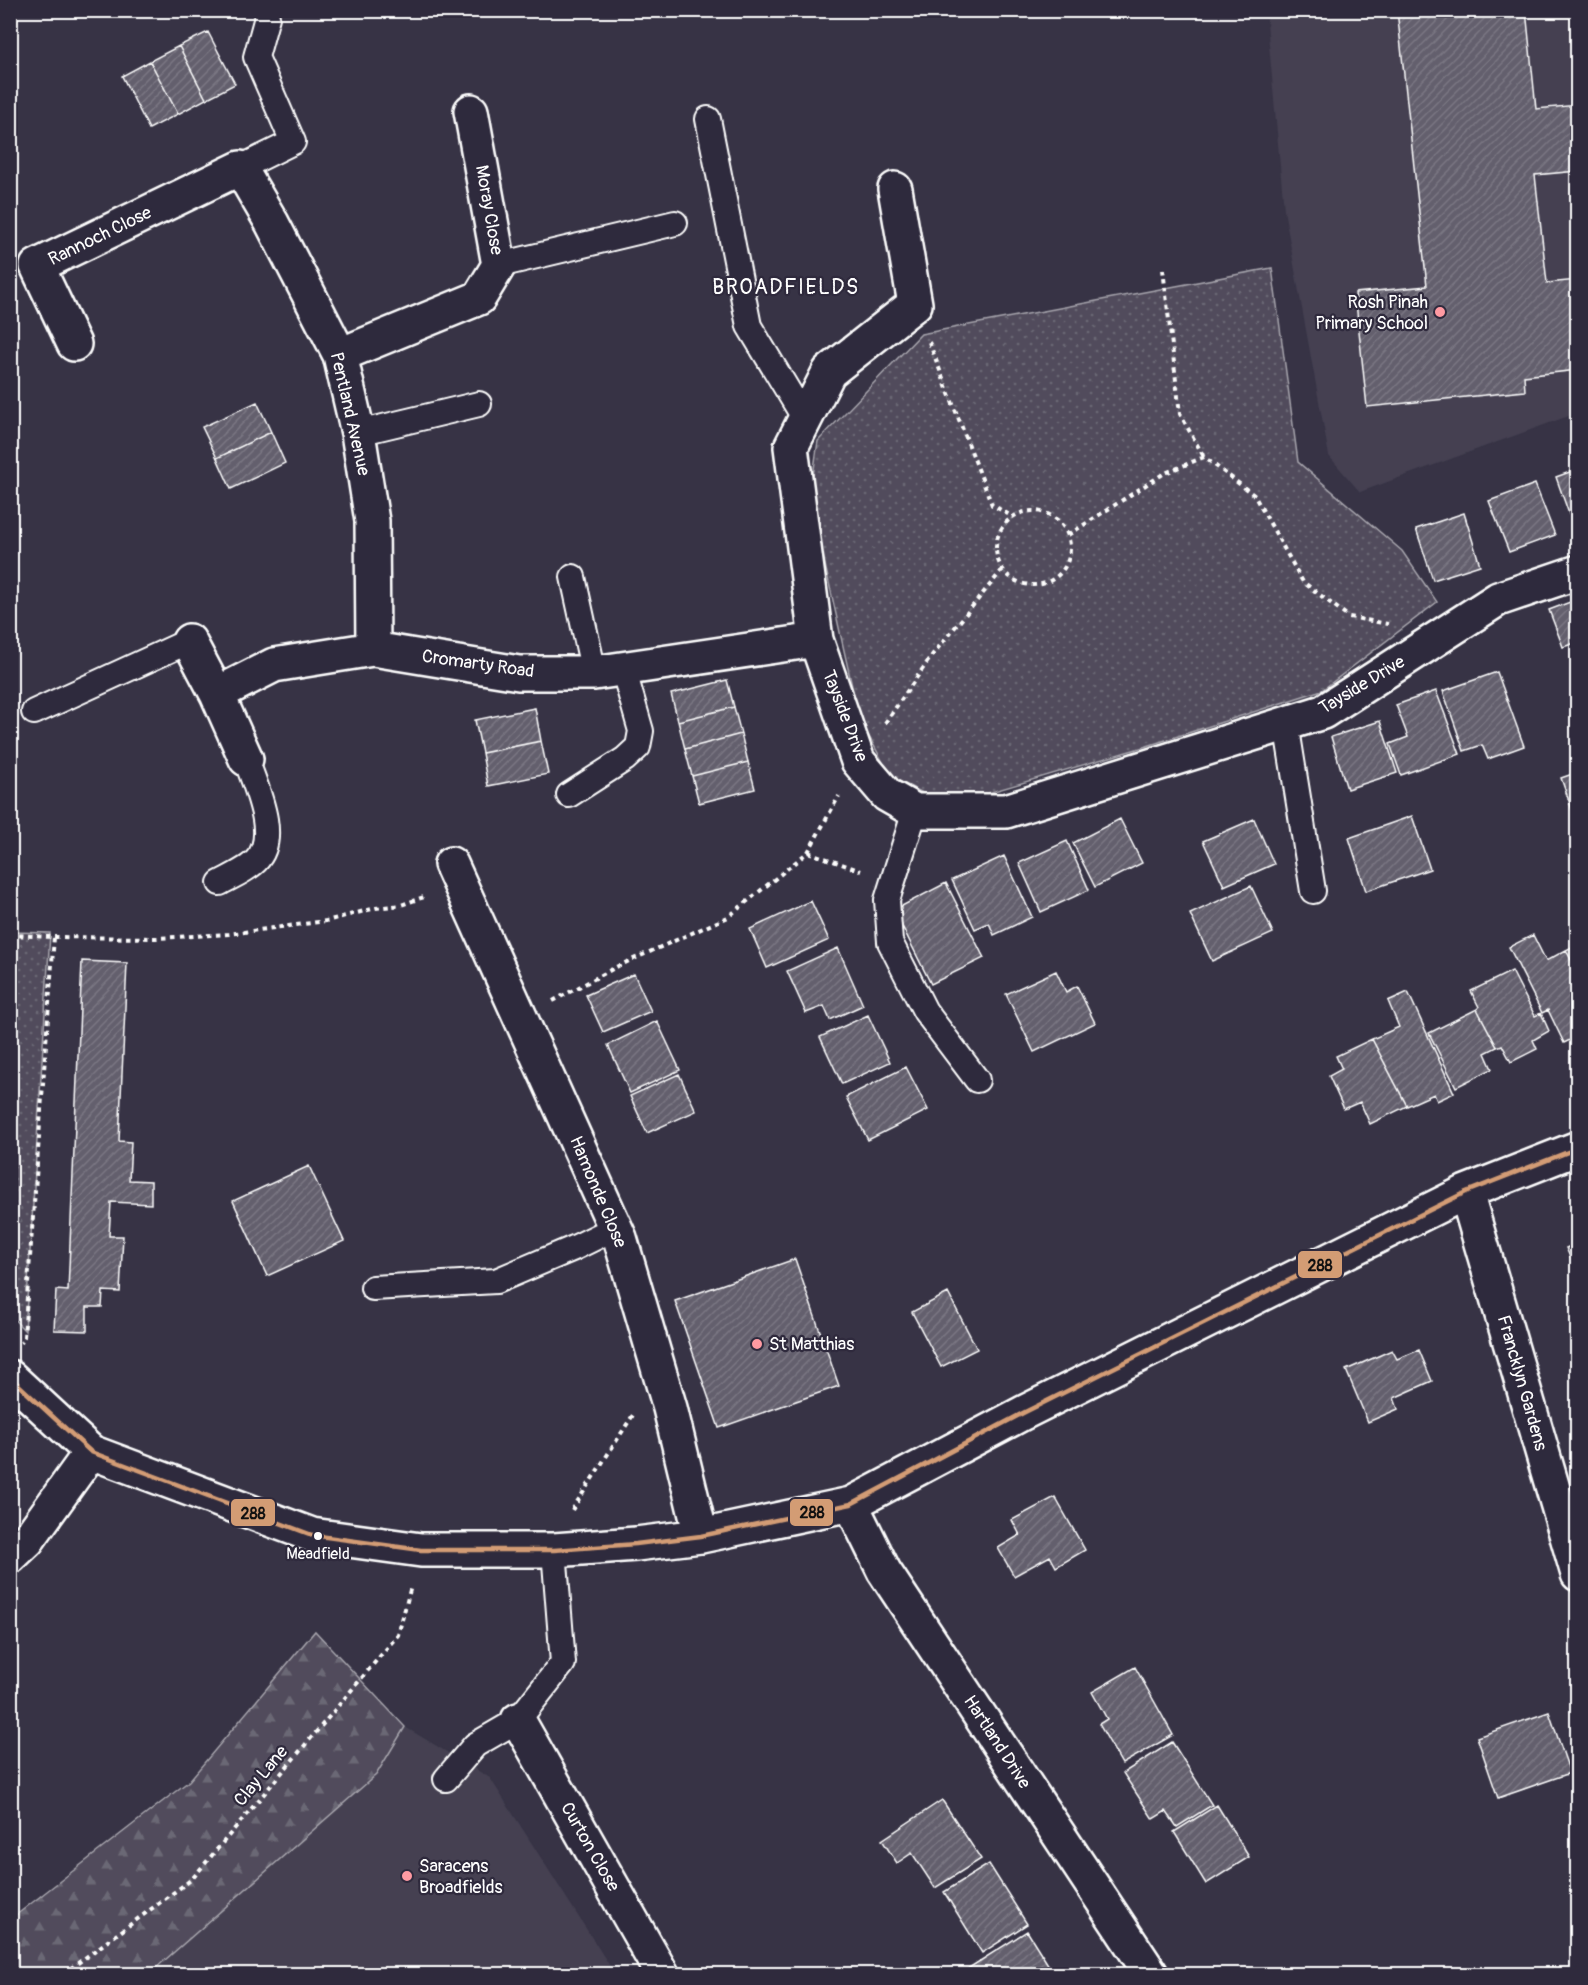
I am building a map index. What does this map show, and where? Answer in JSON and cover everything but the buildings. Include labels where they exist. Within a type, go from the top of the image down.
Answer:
[{"type":"street","name":"Moray Close","points":[[340,355],[479,298],[499,265],[471,111]]},
{"type":"street","name":"Rannoch Close","points":[[74,344],[37,266],[240,168]]},
{"type":"street","name":"Pentland Avenue","points":[[240,168],[272,223],[340,355],[358,433],[372,521],[373,649]]},
{"type":"street","points":[[895,189],[915,304]]},
{"type":"street","name":"Tayside Drive","points":[[915,304],[829,372],[791,447],[816,640],[858,761],[887,795],[915,811],[1006,811],[1323,712],[1498,600],[1578,572]]},
{"type":"street","name":"Cromarty Road","points":[[217,694],[274,665],[373,649],[519,673],[609,670],[816,640]]},
{"type":"street","points":[[189,641],[217,694],[246,759]]},
{"type":"street","name":"Hamonde Close","points":[[456,874],[620,1238],[664,1387],[701,1536]]},
{"type":"street","points":[[10,1377],[91,1452],[312,1535],[421,1550],[563,1549],[636,1544],[701,1536],[851,1504],[1023,1413],[1466,1192],[1578,1148]]},
{"type":"street","name":"Francklyn Gardens","points":[[1466,1192],[1578,1574]]},
{"type":"street","points":[[10,1557],[27,1541],[91,1452]]},
{"type":"street","name":"Hartland Drive","points":[[851,1504],[884,1571],[1150,1974]]},
{"type":"street","name":"Curton Close","points":[[518,1720],[662,1974]]},
{"type":"lane","points":[[240,168],[293,142],[256,57],[267,17]]},
{"type":"lane","points":[[708,119],[749,326],[805,419]]},
{"type":"lane","points":[[499,265],[675,223]]},
{"type":"lane","points":[[358,433],[479,404]]},
{"type":"lane","points":[[569,795],[625,759],[638,747],[641,731],[609,670],[573,578]]},
{"type":"lane","points":[[34,712],[189,641]]},
{"type":"lane","points":[[1286,723],[1313,891]]},
{"type":"lane","points":[[220,883],[256,862],[262,852],[267,833],[246,759]]},
{"type":"lane","points":[[915,811],[887,900],[890,942],[925,1011],[977,1080]]},
{"type":"lane","points":[[373,1288],[496,1281],[615,1228]]},
{"type":"lane","points":[[446,1779],[475,1745],[518,1720],[563,1663],[563,1549]]},
{"type":"path","points":[[1162,269],[1179,414],[1204,457],[1254,495],[1303,582],[1349,617],[1442,635]]},
{"type":"path","points":[[915,304],[992,505],[1013,517]]},
{"type":"path","points":[[1068,535],[1163,474],[1204,457]]},
{"type":"path","points":[[1023,513],[1045,513],[1054,518],[1068,535],[1069,558],[1064,569],[1046,584],[1022,584],[1011,578],[998,559],[996,547],[998,536],[1004,525],[1013,517],[1023,513]]},
{"type":"path","points":[[521,1018],[618,966],[728,917],[808,852],[858,761],[933,654],[1003,569]]},
{"type":"path","points":[[808,852],[893,882]]},
{"type":"path","points":[[10,935],[157,938],[229,934],[326,921],[376,908],[401,905],[456,874]]},
{"type":"path","points":[[20,1344],[24,1337],[54,937]]},
{"type":"path","points":[[563,1549],[570,1514],[642,1402],[664,1387]]},
{"type":"path","name":"Clay Lane","points":[[63,1974],[192,1879],[215,1852],[398,1635],[421,1550]]},
{"type":"shaded area","name":"Rosh Pinah Primary School","points":[[1266,11],[1577,11],[1577,413],[1360,492],[1329,456],[1284,210]]},
{"type":"shaded area","name":"Saracens Broadfields","points":[[405,1727],[490,1778],[615,1974],[149,1974],[376,1775]]},
{"type":"green space","points":[[1272,268],[1298,462],[1402,551],[1437,602],[1322,690],[1147,746],[947,805],[891,777],[859,718],[810,497],[818,441],[921,334]]},
{"type":"green space","points":[[11,932],[50,933],[25,1331],[10,1315]]},
{"type":"green space","points":[[315,1631],[405,1727],[376,1775],[149,1974],[11,1974],[11,1919],[189,1781]]},
{"type":"transit line","name":"288","points":[[10,1377],[91,1452],[312,1535],[421,1550],[554,1550],[636,1544],[701,1536],[851,1504],[1023,1413],[1466,1192],[1578,1148]]},
{"type":"place","name":"Rosh Pinah Primary School","points":[[1440,312]]},
{"type":"place","name":"St Matthias","points":[[757,1344]]},
{"type":"place","name":"Meadfield","points":[[318,1536]]},
{"type":"place","name":"Saracens Broadfields","points":[[407,1876]]},
{"type":"district","name":"BROADFIELDS","points":[[786,287]]}]
